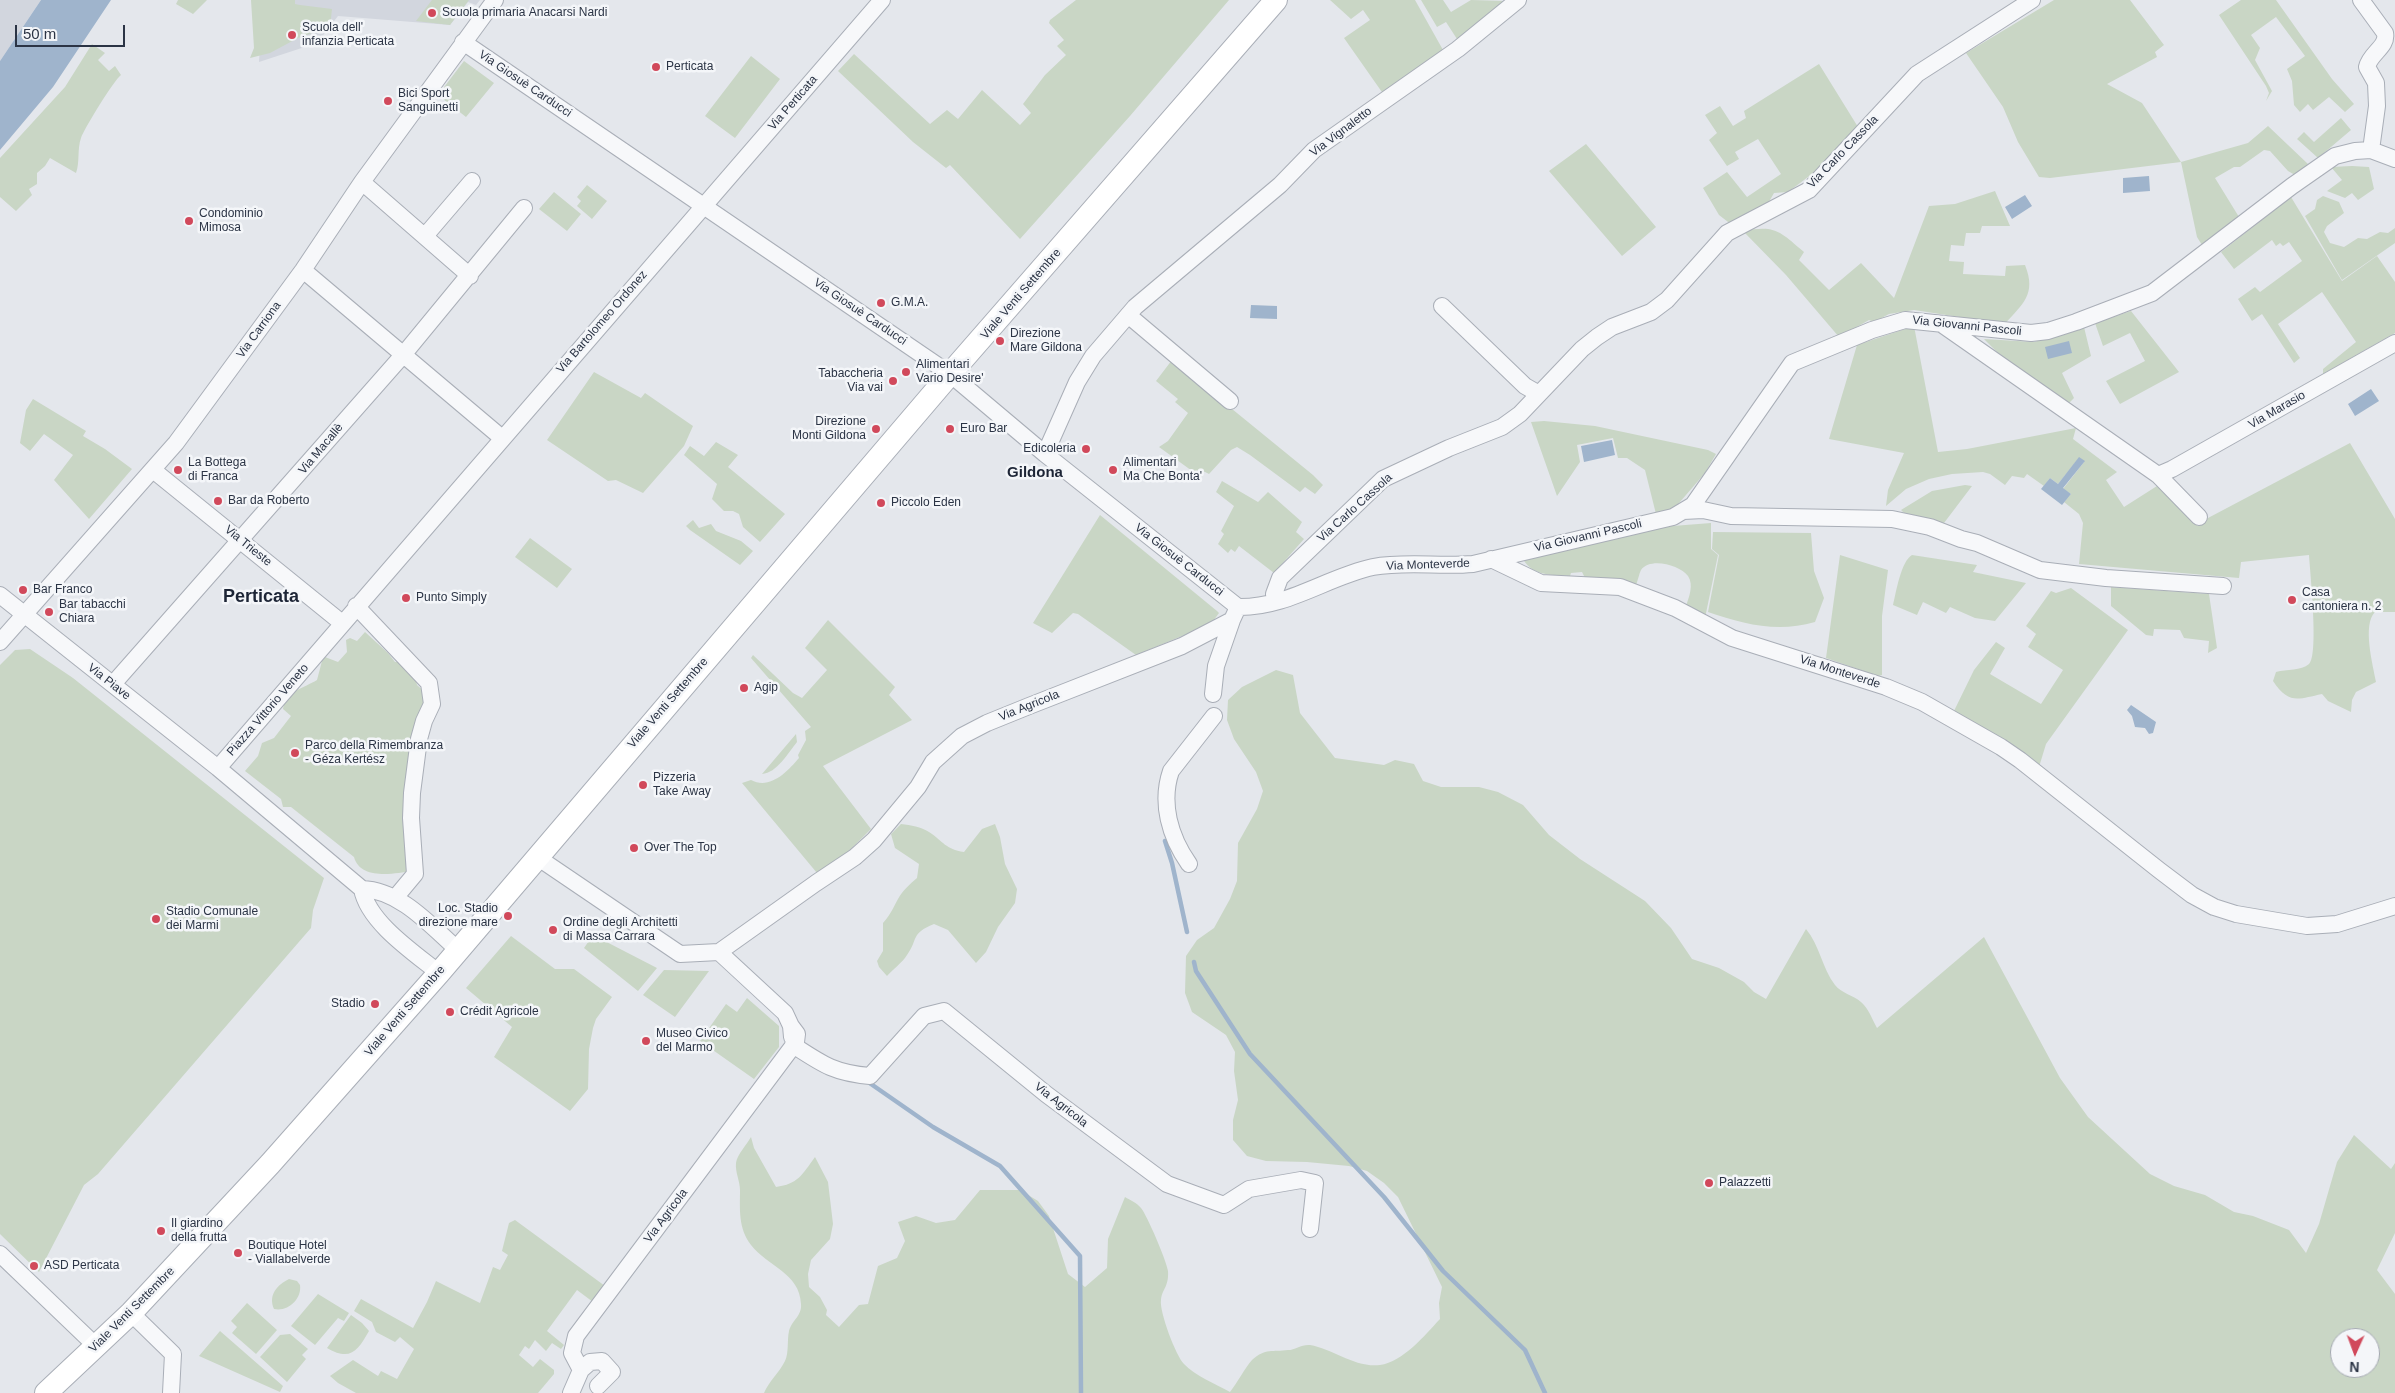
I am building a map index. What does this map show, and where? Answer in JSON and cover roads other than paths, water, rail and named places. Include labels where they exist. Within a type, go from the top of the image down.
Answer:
[{"type":"main road","name":"Viale Venti Settembre","points":[[46,1393],[131,1313],[266,1169],[439,973],[457,949],[950,374],[1276,0]]},
{"type":"street","name":"Via Carriona","points":[[0,642],[176,443],[303,270],[362,182],[495,0]]},
{"type":"street","name":"Via Perticata","points":[[704,206],[882,0]]},
{"type":"street","name":"Via Vignaletto","points":[[1045,454],[1077,382],[1093,356],[1128,315],[1171,275],[1191,261],[1280,185],[1314,150],[1452,53],[1518,0]]},
{"type":"street","name":"Via Carlo Cassola","points":[[1275,602],[1274,594],[1280,578],[1383,479],[1449,448],[1502,427],[1520,414],[1597,337],[1612,327],[1652,312],[1667,300],[1727,233],[1809,190],[1917,74],[2032,0]]},
{"type":"street","points":[[2362,0],[2385,33],[2386,38],[2384,43],[2371,56],[2367,66],[2376,83],[2377,106],[2371,150]]},
{"type":"street","name":"Via Giosuè Carducci","points":[[463,42],[950,374],[1235,613]]},
{"type":"street","name":"Via Giovanni Pascoli","points":[[1491,559],[1673,517],[1693,505],[1792,363],[1905,320],[2031,333],[2048,331],[2132,302],[2152,293],[2292,186],[2335,156],[2355,151],[2371,150],[2395,159]]},
{"type":"street","points":[[425,236],[472,181]]},
{"type":"street","points":[[362,182],[470,276]]},
{"type":"street","name":"Via Bartolomeo Ordonez","points":[[342,623],[704,206]]},
{"type":"street","name":"Via Macallè","points":[[113,684],[403,355],[470,276],[524,208]]},
{"type":"street","points":[[303,270],[502,438]]},
{"type":"street","points":[[1442,306],[1525,386],[1539,394]]},
{"type":"street","points":[[1128,315],[1230,401]]},
{"type":"street","points":[[1938,322],[2158,475],[2199,517]]},
{"type":"street","name":"Via Marasio","points":[[2158,475],[2172,469],[2395,343]]},
{"type":"street","name":"Via Trieste","points":[[153,470],[342,623]]},
{"type":"street","name":"Via Giovanni Pascoli","points":[[1683,510],[1703,510],[1731,516],[1892,519],[1930,527],[1977,543],[2040,570],[2106,578],[2223,586]]},
{"type":"street","name":"Via Monteverde","points":[[1235,613],[1258,608],[1360,570],[1395,564],[1452,566],[1491,559],[1541,583],[1620,587],[1675,608],[1732,638],[1821,665],[1922,702],[2001,747],[2020,760],[2158,870],[2192,895],[2214,907],[2236,914],[2307,926],[2338,924],[2395,906]]},
{"type":"street","name":"Via Piave","points":[[0,595],[218,768]]},
{"type":"street","points":[[356,606],[429,683],[432,696],[432,704],[424,721],[420,739],[412,793],[411,818],[415,874],[395,898]]},
{"type":"street","points":[[1213,694],[1216,666],[1235,613]]},
{"type":"street","name":"Via Agricola","points":[[719,952],[855,857],[874,840],[918,787],[933,762],[962,736],[987,722],[1182,646],[1235,613]]},
{"type":"street","name":"Piazza Vittorio Veneto","points":[[342,623],[218,768],[362,889],[379,890],[395,898],[457,949]]},
{"type":"street","points":[[1189,864],[1176,846],[1167,814],[1168,780],[1171,771],[1214,716]]},
{"type":"street","points":[[537,857],[680,954],[719,952],[785,1013],[797,1034],[797,1039],[793,1045]]},
{"type":"street","name":"Piazza Vittorio Veneto","points":[[362,889],[364,899],[372,913],[439,973]]},
{"type":"street","name":"Via Agricola","points":[[581,1370],[572,1353],[576,1336],[793,1045],[822,1064],[844,1074],[870,1076],[924,1016],[944,1011],[1046,1094],[1167,1184],[1224,1205],[1248,1189],[1301,1180],[1315,1183],[1310,1230]]},
{"type":"street","points":[[0,1254],[96,1346]]},
{"type":"street","points":[[131,1313],[173,1354],[171,1393]]},
{"type":"street","points":[[570,1393],[581,1370],[590,1362],[602,1362],[611,1368],[612,1372],[598,1386]]},
{"type":"water","points":[[41,0],[111,0],[53,87],[0,150],[0,61]]},
{"type":"water","points":[[2149,176],[2150,191],[2123,193],[2123,178]]},
{"type":"water","points":[[2025,195],[2032,206],[2012,219],[2005,207]]},
{"type":"water","points":[[1251,305],[1277,306],[1277,319],[1250,318]]},
{"type":"water","points":[[2069,341],[2072,353],[2048,359],[2045,347]]},
{"type":"water","points":[[2371,389],[2379,401],[2355,416],[2348,404]]},
{"type":"water","points":[[1612,440],[1615,455],[1584,462],[1581,446]]},
{"type":"water","points":[[2079,457],[2085,461],[2063,488],[2071,494],[2062,505],[2041,489],[2050,478],[2058,484]]},
{"type":"water","points":[[2131,705],[2156,722],[2153,733],[2149,734],[2145,728],[2135,727],[2132,716],[2127,710]]},
{"type":"waterway","points":[[1165,841],[1172,863],[1187,932]]},
{"type":"waterway","points":[[1194,962],[1196,971],[1250,1054],[1384,1197],[1443,1271],[1525,1350],[1545,1393]]},
{"type":"waterway","points":[[871,1084],[933,1127],[1000,1166],[1080,1256],[1081,1393]]},
{"type":"place","name":"Scuola primaria Anacarsi Nardi","points":[[432,13]]},
{"type":"place","name":"Scuola dell' infanzia Perticata","points":[[292,35]]},
{"type":"place","name":"Perticata","points":[[656,67]]},
{"type":"place","name":"Bici Sport Sanguinetti","points":[[388,101]]},
{"type":"place","name":"Condominio Mimosa","points":[[189,221]]},
{"type":"place","name":"G.M.A.","points":[[881,303]]},
{"type":"place","name":"Direzione Mare Gildona","points":[[1000,341]]},
{"type":"place","name":"Alimentari Vario Desire'","points":[[906,372]]},
{"type":"place","name":"Tabaccheria Via vai","points":[[893,381]]},
{"type":"place","name":"Direzione Monti Gildona","points":[[876,429]]},
{"type":"place","name":"Euro Bar","points":[[950,429]]},
{"type":"place","name":"Edicoleria","points":[[1086,449]]},
{"type":"place","name":"La Bottega di Franca","points":[[178,470]]},
{"type":"place","name":"Alimentari Ma Che Bonta'","points":[[1113,470]]},
{"type":"place","name":"Bar da Roberto","points":[[218,501]]},
{"type":"place","name":"Piccolo Eden","points":[[881,503]]},
{"type":"place","name":"Bar Franco","points":[[23,590]]},
{"type":"place","name":"Punto Simply","points":[[406,598]]},
{"type":"place","name":"Casa cantoniera n. 2","points":[[2292,600]]},
{"type":"place","name":"Bar tabacchi Chiara","points":[[49,612]]},
{"type":"place","name":"Agip","points":[[744,688]]},
{"type":"place","name":"Parco della Rimembranza - Géza Kertész","points":[[295,753]]},
{"type":"place","name":"Pizzeria Take Away","points":[[643,785]]},
{"type":"place","name":"Over The Top","points":[[634,848]]},
{"type":"place","name":"Loc. Stadio direzione mare","points":[[508,916]]},
{"type":"place","name":"Stadio Comunale dei Marmi","points":[[156,919]]},
{"type":"place","name":"Ordine degli Architetti di Massa Carrara","points":[[553,930]]},
{"type":"place","name":"Stadio","points":[[375,1004]]},
{"type":"place","name":"Crédit Agricole","points":[[450,1012]]},
{"type":"place","name":"Museo Civico del Marmo","points":[[646,1041]]},
{"type":"place","name":"Palazzetti","points":[[1709,1183]]},
{"type":"place","name":"Il giardino della frutta","points":[[161,1231]]},
{"type":"place","name":"Boutique Hotel - Viallabelverde","points":[[238,1253]]},
{"type":"place","name":"ASD Perticata","points":[[34,1266]]},
{"type":"district","name":"Gildona","points":[[1035,473]]},
{"type":"district","name":"Perticata","points":[[261,597]]}]
